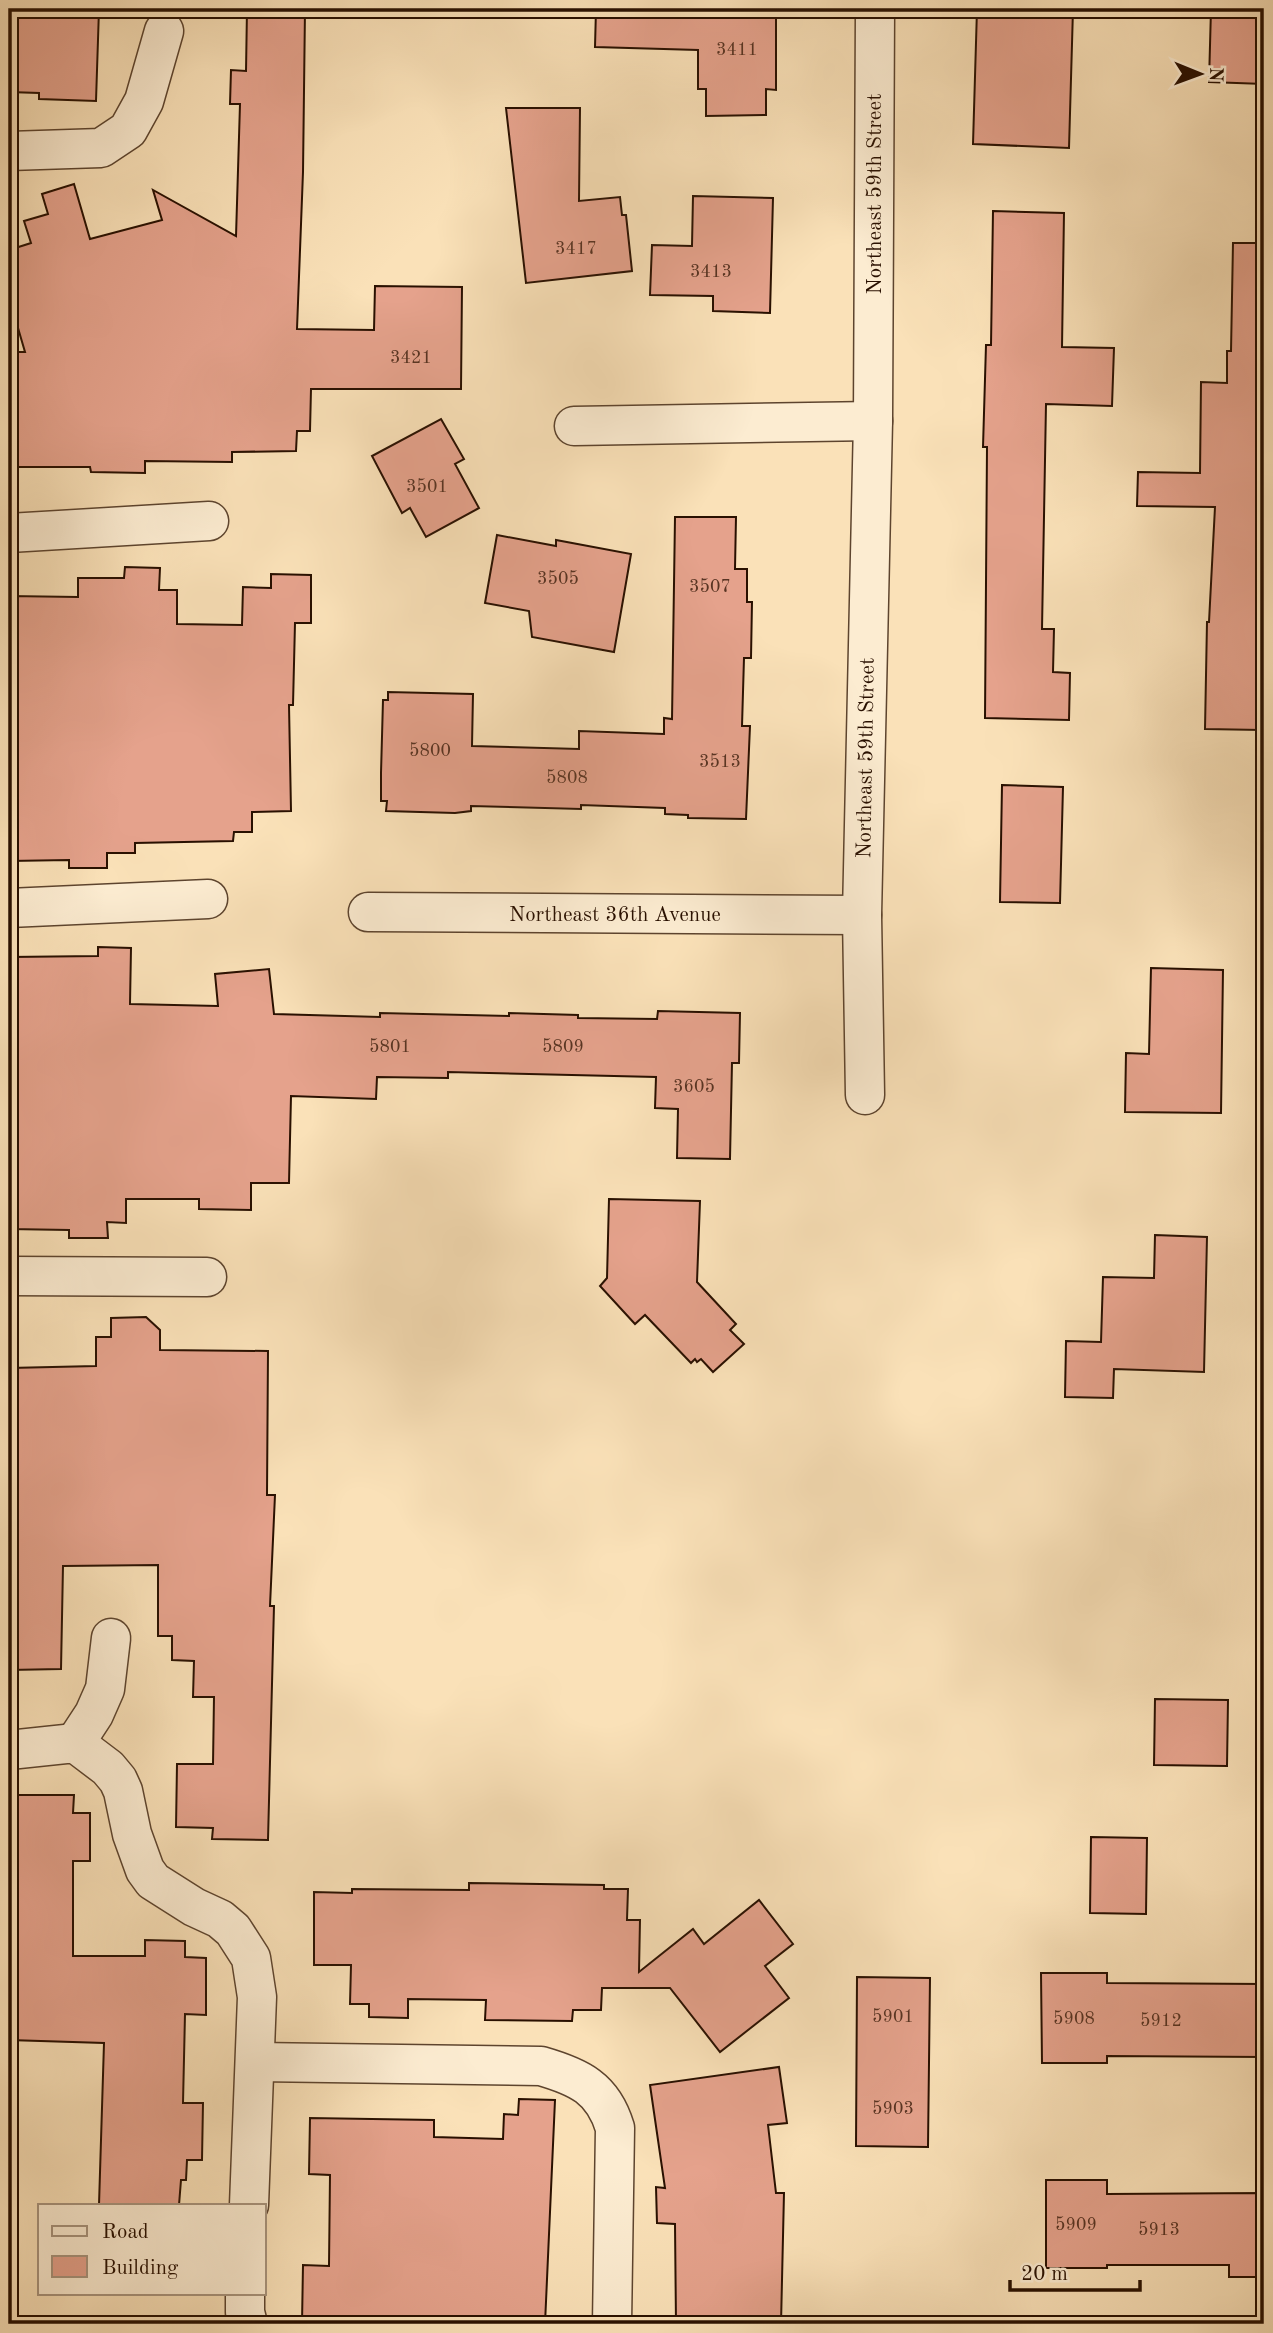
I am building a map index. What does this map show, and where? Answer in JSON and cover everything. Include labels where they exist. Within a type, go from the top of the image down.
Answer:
[{"type":"street","name":"Northeast 59th Street","points":[[865,1096],[862,915],[873,421],[875,9]]},
{"type":"street","points":[[9,151],[101,148],[128,130],[144,101],[164,31]]},
{"type":"street","points":[[574,426],[873,421]]},
{"type":"street","points":[[9,533],[209,521]]},
{"type":"street","points":[[9,908],[208,899]]},
{"type":"street","name":"Northeast 36th Avenue","points":[[368,912],[862,915]]},
{"type":"street","points":[[9,1276],[207,1277]]},
{"type":"street","points":[[75,1743],[94,1714],[105,1689],[111,1638]]},
{"type":"street","points":[[9,1750],[75,1743],[108,1768],[123,1791],[132,1834],[145,1870],[153,1881],[194,1907],[220,1919],[233,1930],[251,1958],[257,1997],[249,2204]]},
{"type":"street","points":[[256,2062],[541,2066],[581,2080],[603,2101],[615,2128],[612,2324]]},
{"type":"street","points":[[245,2294],[248,2324]]},
{"type":"building","points":[[15,9],[99,9],[96,101],[39,99],[39,93],[9,92],[9,27],[14,27]]},
{"type":"building","points":[[247,9],[305,9],[297,329],[374,330],[375,286],[462,287],[461,389],[311,389],[310,431],[297,431],[296,451],[232,452],[232,462],[145,461],[145,473],[91,472],[90,467],[9,467],[9,352],[25,352],[9,297],[9,250],[31,243],[24,221],[48,214],[42,194],[74,184],[90,239],[162,220],[153,190],[236,236],[240,104],[230,104],[231,70],[246,71]]},
{"type":"building","points":[[596,9],[776,9],[776,90],[766,89],[766,115],[706,116],[706,89],[698,89],[698,50],[595,47]]},
{"type":"building","points":[[977,9],[1073,9],[1069,148],[973,144]]},
{"type":"building","points":[[1211,9],[1264,9],[1264,84],[1209,82]]},
{"type":"building","points":[[506,108],[580,108],[579,201],[620,197],[622,215],[626,215],[632,271],[526,283]]},
{"type":"building","points":[[693,196],[773,198],[770,313],[713,311],[713,296],[650,295],[652,245],[692,246]]},
{"type":"building","points":[[993,211],[1064,213],[1062,347],[1114,348],[1112,406],[1046,404],[1042,629],[1054,629],[1053,672],[1070,673],[1069,720],[985,718],[987,447],[983,447],[986,345],[991,345]]},
{"type":"building","points":[[1233,243],[1264,243],[1264,591],[1261,730],[1205,729],[1207,622],[1215,507],[1137,506],[1138,472],[1200,473],[1201,382],[1227,383],[1227,351],[1231,351]]},
{"type":"building","points":[[441,419],[464,459],[455,464],[479,508],[426,537],[410,508],[402,513],[372,456]]},
{"type":"building","points":[[675,517],[736,517],[735,569],[747,569],[747,602],[752,602],[751,658],[744,658],[742,726],[750,726],[746,819],[688,818],[688,815],[665,814],[665,808],[581,805],[581,809],[471,806],[471,811],[455,813],[386,811],[387,801],[381,801],[381,773],[383,700],[388,700],[388,692],[473,694],[472,746],[579,749],[579,731],[664,734],[664,718],[672,719]]},
{"type":"building","points":[[497,535],[556,546],[556,540],[631,554],[614,652],[532,637],[529,611],[485,603]]},
{"type":"building","points":[[125,567],[160,568],[159,590],[177,590],[177,624],[242,625],[243,587],[271,588],[271,574],[311,575],[311,623],[295,623],[293,705],[289,705],[291,811],[252,812],[252,832],[234,832],[233,841],[135,843],[135,853],[107,853],[107,868],[69,868],[69,860],[9,861],[9,596],[78,597],[78,578],[124,578]]},
{"type":"building","points":[[1002,785],[1063,787],[1060,903],[1000,902]]},
{"type":"building","points":[[98,947],[131,948],[130,1004],[218,1006],[215,974],[269,969],[274,1014],[380,1017],[380,1013],[509,1016],[509,1013],[578,1015],[578,1018],[657,1019],[658,1011],[740,1013],[739,1063],[732,1063],[730,1159],[677,1158],[678,1109],[655,1108],[656,1077],[448,1072],[448,1078],[377,1077],[376,1099],[291,1096],[289,1183],[251,1183],[251,1210],[199,1209],[199,1199],[126,1199],[126,1223],[107,1222],[108,1238],[69,1238],[69,1230],[9,1229],[9,957],[98,956]]},
{"type":"building","points":[[1151,968],[1223,970],[1221,1113],[1125,1112],[1126,1053],[1149,1054]]},
{"type":"building","points":[[609,1199],[700,1201],[697,1282],[736,1324],[730,1330],[744,1344],[713,1372],[701,1359],[697,1362],[695,1359],[691,1363],[645,1315],[635,1324],[600,1286],[607,1278]]},
{"type":"building","points":[[1155,1235],[1207,1237],[1204,1372],[1114,1369],[1113,1398],[1065,1397],[1066,1341],[1101,1342],[1103,1277],[1154,1278]]},
{"type":"building","points":[[146,1317],[160,1330],[160,1350],[268,1351],[267,1495],[275,1495],[270,1606],[274,1606],[268,1840],[212,1839],[213,1828],[176,1827],[177,1764],[213,1764],[214,1697],[193,1697],[194,1661],[172,1660],[172,1636],[158,1636],[158,1565],[63,1566],[61,1669],[9,1670],[9,1368],[96,1366],[96,1337],[111,1337],[111,1318]]},
{"type":"building","points":[[1155,1699],[1228,1700],[1227,1766],[1154,1765]]},
{"type":"building","points":[[17,1795],[74,1795],[73,1813],[90,1813],[90,1861],[73,1861],[73,1956],[145,1956],[145,1940],[185,1941],[185,1957],[206,1958],[206,2015],[185,2014],[183,2103],[203,2103],[202,2160],[187,2160],[186,2180],[181,2180],[179,2204],[99,2204],[104,2043],[9,2040],[9,1816],[17,1816]]},
{"type":"building","points":[[1091,1837],[1147,1838],[1146,1914],[1090,1913]]},
{"type":"building","points":[[469,1883],[604,1885],[604,1889],[628,1889],[627,1920],[640,1920],[639,1972],[693,1929],[704,1944],[759,1900],[793,1944],[765,1966],[789,1998],[720,2052],[670,1988],[602,1988],[601,2010],[573,2010],[572,2021],[485,2020],[486,2000],[408,1999],[408,2018],[369,2017],[369,2004],[350,2004],[351,1965],[314,1965],[314,1892],[352,1893],[352,1889],[469,1890]]},
{"type":"building","points":[[1041,1973],[1107,1973],[1107,1983],[1264,1984],[1264,2057],[1107,2056],[1107,2063],[1042,2063]]},
{"type":"building","points":[[857,1977],[930,1978],[928,2147],[856,2146]]},
{"type":"building","points":[[779,2067],[787,2123],[768,2125],[776,2193],[784,2193],[781,2324],[676,2324],[675,2224],[657,2223],[656,2187],[665,2188],[650,2085]]},
{"type":"building","points":[[519,2099],[555,2100],[545,2324],[302,2323],[303,2265],[329,2266],[330,2175],[309,2174],[310,2118],[434,2120],[434,2137],[503,2139],[504,2114],[518,2115]]},
{"type":"building","points":[[1046,2180],[1107,2180],[1107,2194],[1264,2193],[1264,2277],[1229,2277],[1229,2265],[1046,2268]]}]
